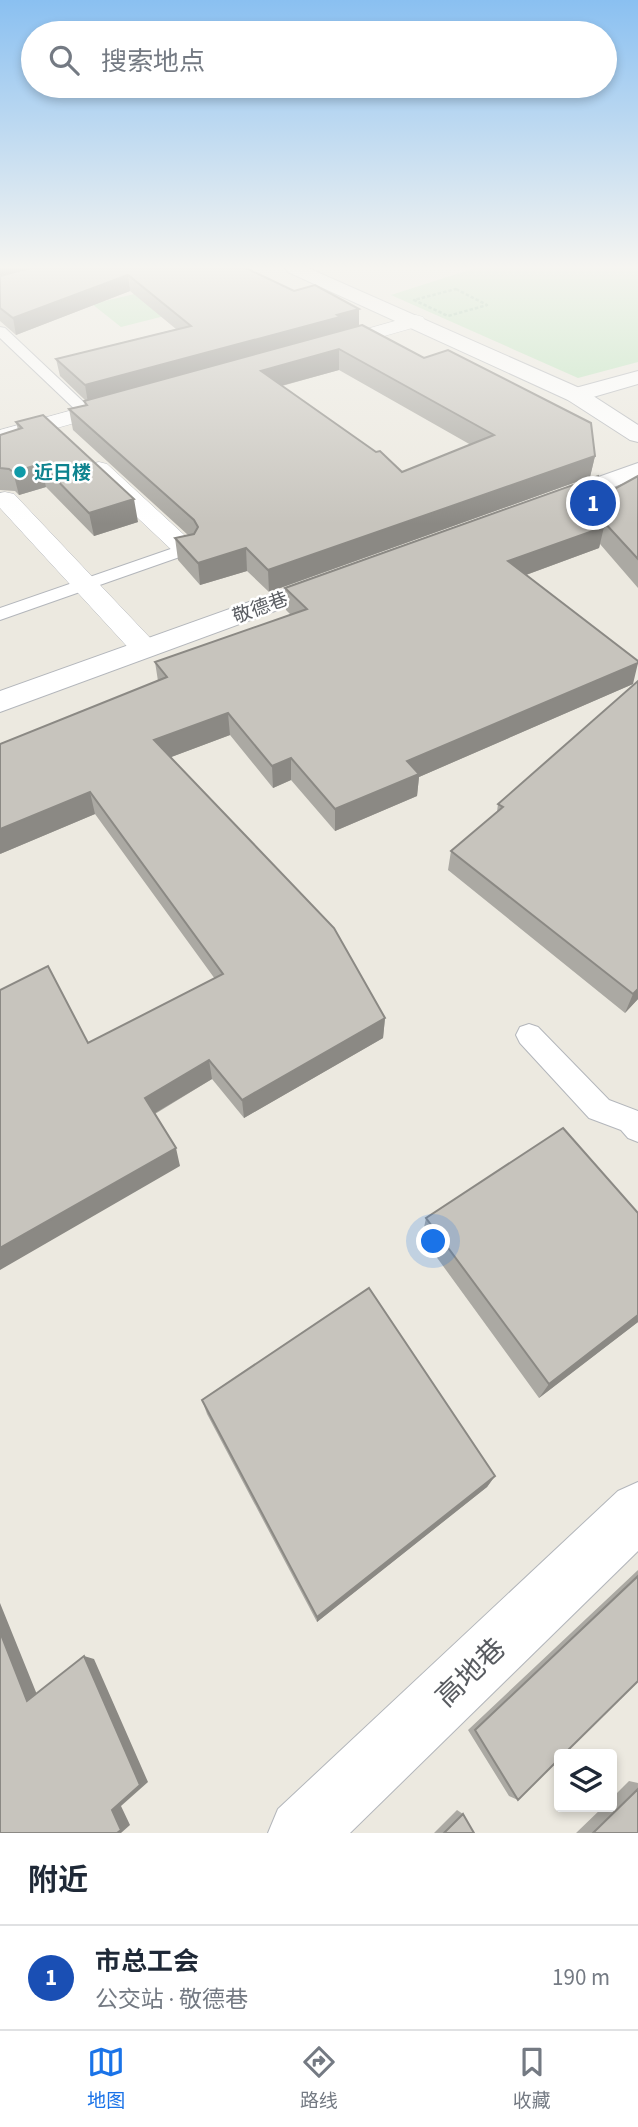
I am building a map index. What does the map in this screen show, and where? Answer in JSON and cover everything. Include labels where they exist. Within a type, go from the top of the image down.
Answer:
[{"type":"street","points":[[497,354],[576,395],[638,435]]},
{"type":"street","points":[[576,395],[638,377]]},
{"type":"street","points":[[0,437],[140,398]]},
{"type":"street","points":[[49,423],[185,549]]},
{"type":"street","points":[[518,514],[638,470]]},
{"type":"street","points":[[5,499],[144,648]]},
{"type":"street","name":"敬德巷","points":[[3,696],[364,570]]},
{"type":"street","name":"高地巷","points":[[302,1833],[638,1511]]},
{"type":"lane","points":[[24,354],[87,413]]},
{"type":"lane","points":[[0,614],[185,549]]},
{"type":"lane","points":[[529,1035],[599,1108],[631,1122],[638,1129]]},
{"type":"green space","points":[[523,354],[638,354],[638,362],[578,378]]},
{"type":"building","points":[[78,354],[203,354],[85,385],[56,359]]},
{"type":"building","points":[[258,354],[323,354],[261,371],[376,452],[380,451],[402,472],[494,435],[347,354],[416,354],[424,358],[437,354],[455,354],[591,423],[595,456],[268,570],[246,548],[198,563],[175,538],[194,534],[198,527],[194,520],[69,409],[87,405],[84,401]]},
{"type":"building","points":[[43,415],[134,499],[89,513],[41,464],[13,472],[0,468],[0,435],[22,428],[16,422]]},
{"type":"building","points":[[598,476],[600,497],[638,476],[638,559],[603,521],[604,527],[508,561],[638,663],[407,761],[419,774],[335,809],[291,758],[272,766],[228,713],[154,740],[334,928],[385,1018],[242,1100],[209,1060],[145,1098],[176,1148],[0,1248],[0,990],[48,966],[88,1043],[223,974],[90,792],[0,829],[0,744],[167,677],[155,662],[307,609],[285,588]]},
{"type":"building","points":[[638,681],[638,989],[633,994],[451,851],[503,807],[498,804]]},
{"type":"building","points":[[563,1128],[638,1213],[638,1315],[549,1384],[426,1218]]},
{"type":"building","points":[[369,1288],[495,1476],[317,1617],[202,1400]]},
{"type":"building","points":[[638,1576],[638,1681],[569,1749],[554,1749],[554,1764],[518,1800],[475,1730]]},
{"type":"building","points":[[0,1632],[27,1701],[84,1656],[140,1785],[112,1810],[121,1830],[117,1833],[0,1833]]},
{"type":"building","points":[[638,1789],[638,1833],[593,1833],[617,1812]]},
{"type":"building","points":[[463,1814],[474,1833],[444,1833]]},
{"type":"place","name":"近日楼","points":[[20,472]]},
{"type":"place","name":"市总工会","points":[[593,503]]}]
